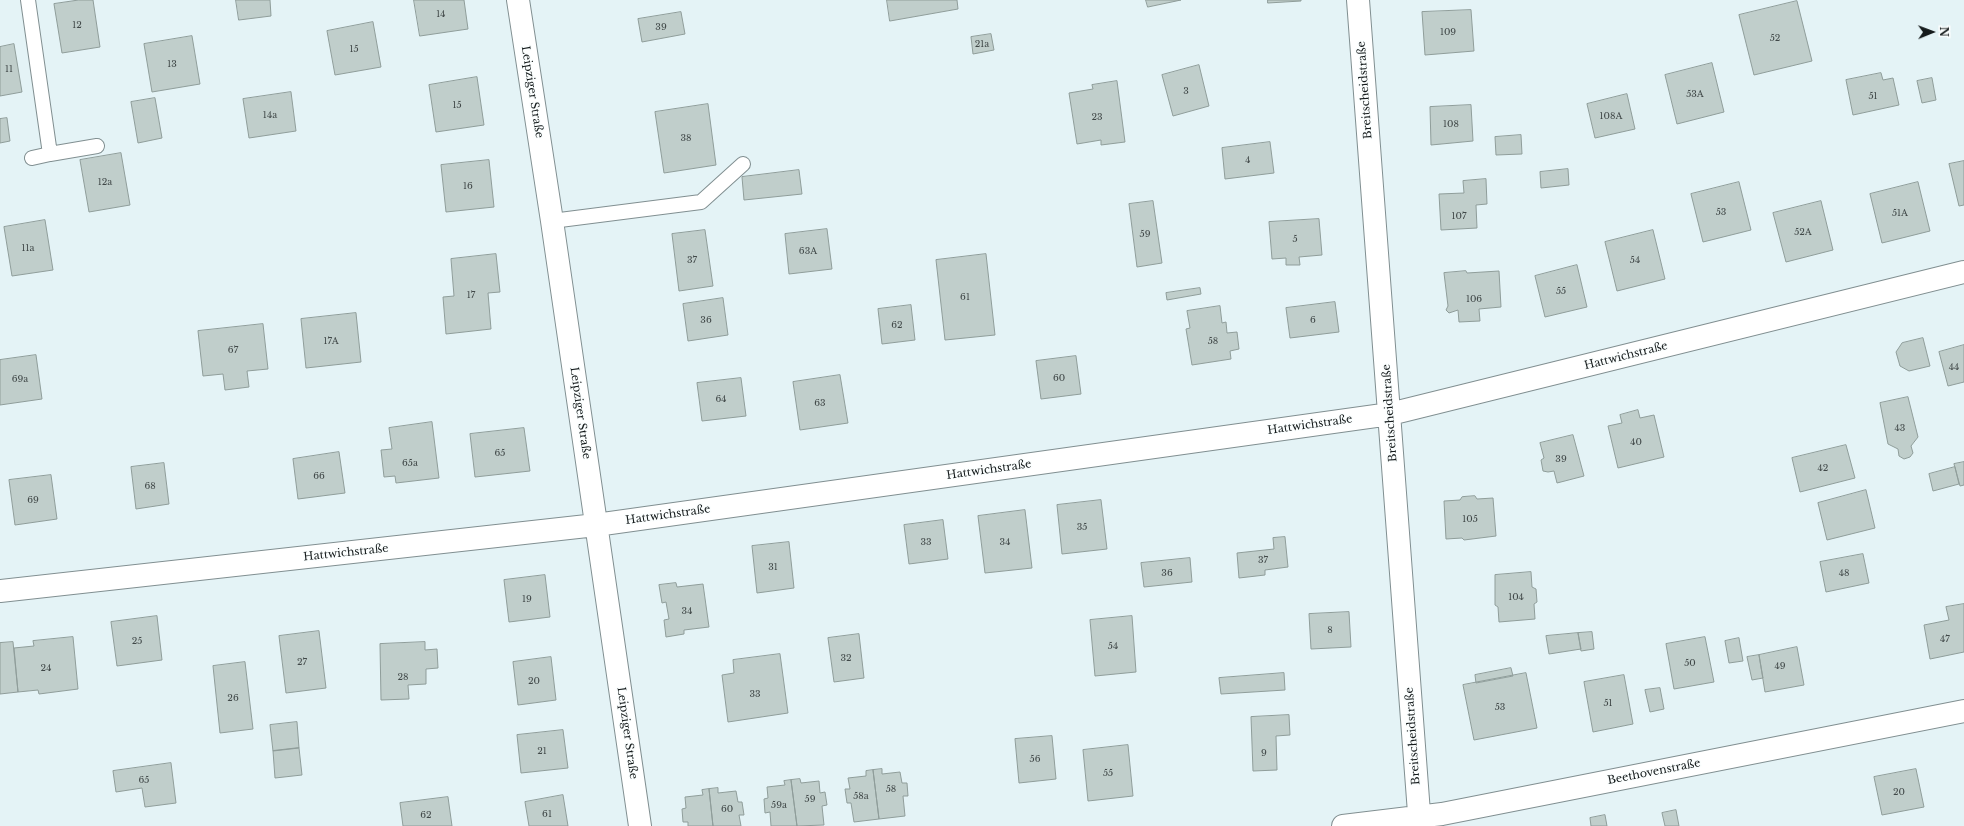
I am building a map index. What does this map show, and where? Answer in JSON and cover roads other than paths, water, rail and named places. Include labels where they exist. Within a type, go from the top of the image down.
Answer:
[{"type":"street","name":"Leipziger Straße","points":[[518,0],[552,221],[640,826]]},
{"type":"street","name":"Breitscheidstraße","points":[[1358,0],[1420,822]]},
{"type":"street","name":"Hattwichstraße","points":[[0,591],[596,525],[1390,414],[1964,272]]},
{"type":"street","name":"Beethovenstraße","points":[[1344,826],[1420,822],[1964,711]]},
{"type":"lane","points":[[28,0],[50,154]]},
{"type":"lane","points":[[32,158],[98,146]]},
{"type":"lane","points":[[552,221],[702,202],[743,164]]}]
